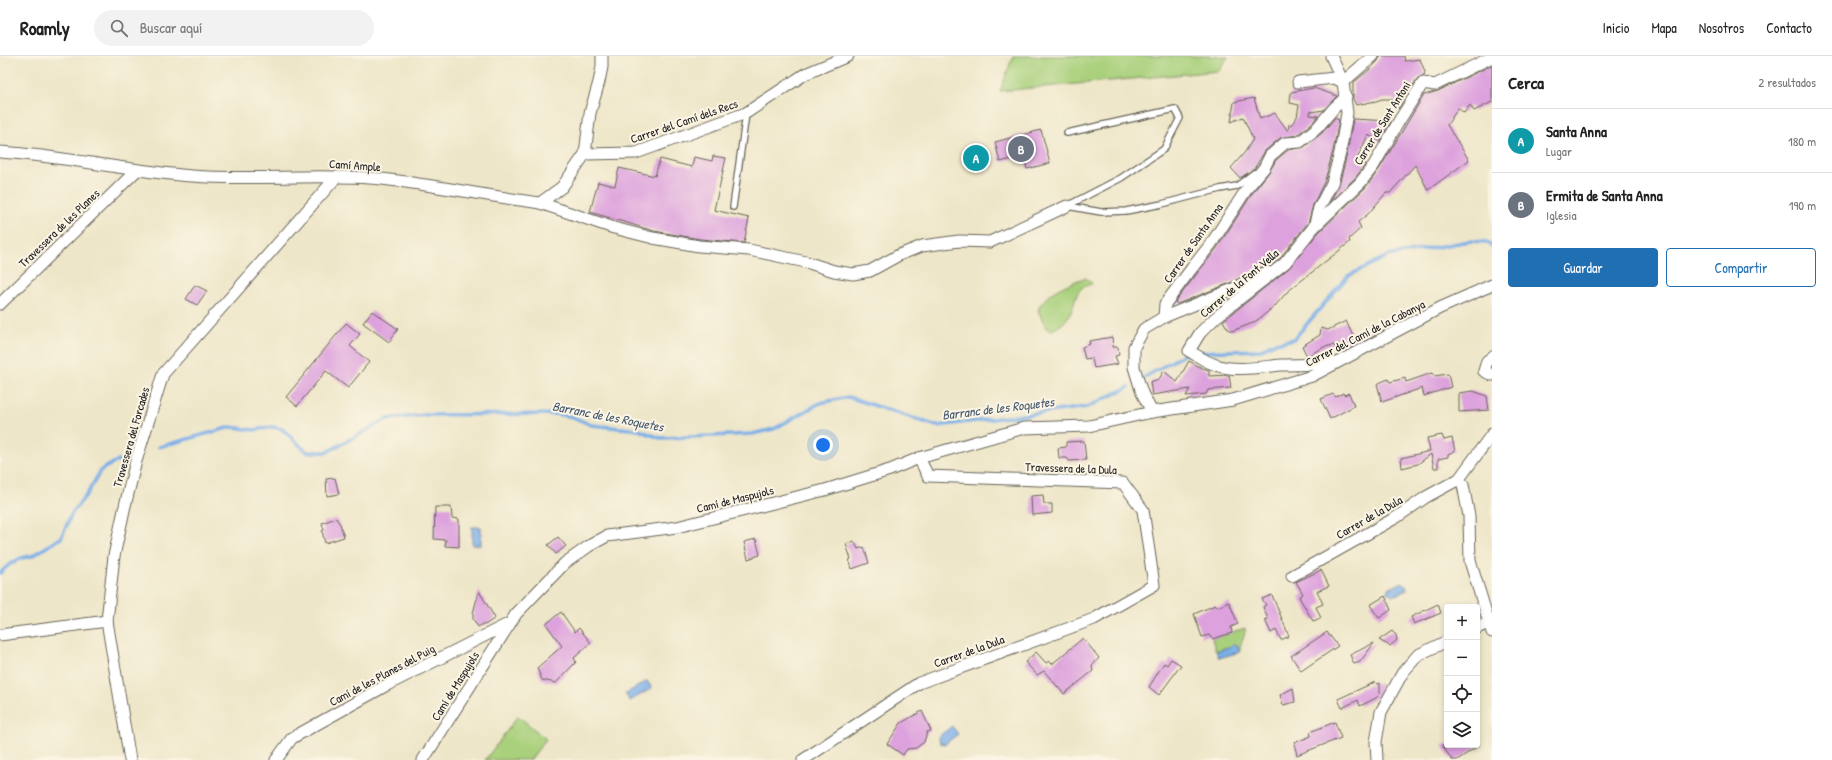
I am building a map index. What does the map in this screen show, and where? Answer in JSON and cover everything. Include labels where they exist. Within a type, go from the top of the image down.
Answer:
[{"type":"street","points":[[540,203],[562,187],[585,154],[590,113],[599,82],[602,67],[602,56]]},
{"type":"street","name":"Carrer del Camí dels Recs","points":[[585,154],[636,153],[746,113],[804,74],[848,56]]},
{"type":"street","points":[[1313,228],[1319,208],[1332,183],[1340,153],[1347,113],[1343,82],[1331,56]]},
{"type":"street","points":[[1343,82],[1373,56]]},
{"type":"street","name":"Carrer de Sant Antoni","points":[[1313,228],[1360,183],[1374,165],[1423,83],[1435,85],[1492,57]]},
{"type":"street","points":[[1298,82],[1334,78],[1343,82]]},
{"type":"street","name":"Carrer de Santa Anna","points":[[1164,317],[1166,304],[1192,268],[1212,244],[1248,187],[1264,168],[1270,156],[1285,143],[1300,142],[1346,97]]},
{"type":"street","name":"Camí Ample","points":[[0,152],[23,153],[136,171],[193,176],[251,177],[310,175],[381,179],[540,203],[614,228],[653,238],[699,246],[749,250],[806,262],[834,271],[853,274],[870,271],[899,255],[922,246],[959,241],[990,242],[1067,206]]},
{"type":"street","name":"Travessera de les Planes","points":[[0,304],[136,171]]},
{"type":"street","name":"Travessera del Forcades","points":[[130,760],[107,621],[117,541],[136,461],[163,374],[333,181]]},
{"type":"street","name":"Carrer de la Font Vella","points":[[1313,228],[1285,263],[1215,318],[1200,333],[1189,351],[1217,366],[1240,369],[1282,365],[1311,366],[1338,361]]},
{"type":"street","points":[[1152,412],[1142,393],[1134,367],[1134,347],[1144,329],[1164,317],[1233,289],[1285,263]]},
{"type":"street","name":"Carrer del Camí de la Cabanya","points":[[1152,412],[1233,400],[1312,376],[1440,308],[1492,285]]},
{"type":"street","points":[[1492,357],[1487,361],[1484,371],[1492,375]]},
{"type":"street","name":"Camí de Maspujols","points":[[422,760],[453,715],[509,624],[540,588],[565,563],[589,546],[607,536],[677,527],[825,490],[890,470],[919,458],[1024,428],[1090,426],[1152,412]]},
{"type":"street","points":[[1480,628],[1490,627],[1470,561],[1469,516],[1463,485],[1460,478],[1492,434]]},
{"type":"street","name":"Travessera de la Dula","points":[[919,458],[928,476],[1123,483],[1143,510],[1154,585]]},
{"type":"street","name":"Carrer de la Dula","points":[[1292,576],[1397,517],[1426,497],[1460,478]]},
{"type":"street","name":"Carrer de la Dula","points":[[803,760],[919,683],[1094,619],[1154,585]]},
{"type":"street","points":[[0,635],[107,621]]},
{"type":"street","name":"Camí de les Planes del Puig","points":[[276,760],[292,738],[384,686],[509,624]]},
{"type":"street","points":[[1377,760],[1376,742],[1381,712],[1403,672],[1418,655],[1444,643]]},
{"type":"lane","points":[[1067,133],[1175,109],[1180,118],[1164,149],[1121,178],[1067,206]]},
{"type":"lane","points":[[733,208],[746,113]]},
{"type":"lane","points":[[1067,206],[1101,212],[1126,211],[1162,204],[1237,186],[1268,160]]},
{"type":"green space","points":[[1013,56],[1228,57],[1219,71],[1000,91]]},
{"type":"green space","points":[[1084,278],[1092,284],[1083,287],[1079,291],[1067,319],[1061,325],[1052,330],[1046,328],[1038,310],[1042,303],[1051,293],[1070,283]]},
{"type":"green space","points":[[1245,628],[1240,646],[1240,652],[1236,645],[1216,651],[1212,639]]},
{"type":"green space","points":[[518,716],[546,739],[530,760],[485,760]]},
{"type":"water","points":[[472,527],[481,527],[481,545],[472,545]]},
{"type":"water","points":[[1402,582],[1406,585],[1407,590],[1393,596],[1391,593],[1387,593],[1388,588]]},
{"type":"water","points":[[1237,644],[1240,652],[1219,658],[1216,651]]},
{"type":"water","points":[[647,681],[652,688],[630,701],[625,694]]},
{"type":"water","points":[[952,726],[958,734],[945,744],[940,743],[938,737]]},
{"type":"building","points":[[1380,56],[1404,56],[1405,61],[1420,59],[1425,72],[1424,76],[1417,79],[1398,109],[1397,103],[1392,99],[1382,99],[1356,105],[1353,99],[1353,83],[1378,61]]},
{"type":"building","points":[[1492,65],[1492,102],[1474,111],[1470,105],[1464,113],[1458,108],[1447,125],[1469,160],[1428,190],[1415,165],[1390,193],[1386,193],[1368,214],[1358,222],[1361,228],[1349,239],[1350,242],[1287,292],[1275,306],[1253,323],[1232,331],[1228,329],[1223,321],[1289,268],[1318,233],[1366,187],[1380,168],[1424,95],[1438,91]]},
{"type":"building","points":[[1314,88],[1337,96],[1324,110],[1310,112],[1310,115],[1318,116],[1312,123],[1297,135],[1280,138],[1265,151],[1254,169],[1240,178],[1231,168],[1245,152],[1253,139],[1243,117],[1231,122],[1234,102],[1254,98],[1260,119],[1275,113],[1288,131],[1289,124],[1291,125],[1297,117],[1299,105],[1290,103],[1291,92]]},
{"type":"building","points":[[1335,118],[1339,120],[1333,151],[1325,180],[1313,205],[1308,223],[1280,258],[1270,266],[1264,266],[1230,283],[1177,304],[1175,302],[1217,248],[1276,160],[1288,150],[1304,147],[1322,133]]},
{"type":"building","points":[[1353,119],[1391,121],[1380,141],[1368,135],[1357,159],[1366,164],[1355,178],[1330,202],[1339,185],[1347,154]]},
{"type":"building","points":[[1041,130],[1050,163],[1027,169],[1024,156],[1000,162],[995,142]]},
{"type":"building","points":[[713,156],[726,158],[714,210],[749,218],[744,243],[700,239],[654,231],[590,212],[598,182],[615,186],[619,168],[655,176],[660,159],[692,167],[694,157],[712,161]]},
{"type":"building","points":[[195,285],[207,291],[197,305],[186,299]]},
{"type":"building","points":[[372,311],[398,329],[389,342],[363,323]]},
{"type":"building","points":[[1346,321],[1353,336],[1371,337],[1337,351],[1334,345],[1324,347],[1307,356],[1302,346],[1320,335],[1321,328],[1328,330]]},
{"type":"building","points":[[346,323],[360,334],[350,346],[369,362],[348,388],[326,371],[297,406],[286,397]]},
{"type":"building","points":[[1112,337],[1113,347],[1118,347],[1119,355],[1115,356],[1118,364],[1094,368],[1092,358],[1085,359],[1082,347],[1090,344],[1089,341]]},
{"type":"building","points":[[1189,361],[1209,370],[1209,376],[1229,375],[1231,388],[1208,390],[1206,394],[1186,396],[1190,389],[1152,395],[1150,382],[1159,379],[1164,371],[1177,382]]},
{"type":"building","points":[[1432,373],[1434,376],[1448,374],[1451,387],[1424,396],[1422,388],[1382,402],[1377,384],[1388,379],[1390,382],[1405,378],[1406,382]]},
{"type":"building","points":[[1473,391],[1487,396],[1489,410],[1459,412],[1459,393]]},
{"type":"building","points":[[1343,393],[1344,395],[1349,393],[1354,406],[1330,419],[1321,399],[1333,394],[1336,397]]},
{"type":"building","points":[[1442,435],[1444,440],[1452,438],[1455,451],[1448,454],[1448,457],[1438,459],[1438,468],[1434,468],[1431,454],[1418,464],[1402,468],[1401,458],[1430,451],[1427,438]]},
{"type":"building","points":[[1084,441],[1086,460],[1069,461],[1067,458],[1059,458],[1058,448],[1066,447],[1066,442]]},
{"type":"building","points":[[335,478],[339,494],[327,496],[326,479]]},
{"type":"building","points":[[1043,495],[1044,504],[1052,504],[1052,513],[1032,515],[1031,496]]},
{"type":"building","points":[[435,507],[451,507],[452,518],[459,519],[459,547],[445,546],[446,540],[434,539]]},
{"type":"building","points":[[336,518],[340,524],[344,537],[325,543],[322,523]]},
{"type":"building","points":[[558,537],[566,546],[556,554],[548,545]]},
{"type":"building","points":[[756,539],[760,555],[748,559],[744,542]]},
{"type":"building","points":[[854,541],[858,549],[864,547],[869,563],[852,569],[849,560],[851,559],[846,544]]},
{"type":"building","points":[[1321,570],[1329,586],[1317,591],[1323,604],[1316,607],[1321,618],[1313,621],[1299,597],[1303,594],[1296,582]]},
{"type":"building","points":[[479,591],[495,618],[485,625],[483,624],[478,627],[473,619],[473,613]]},
{"type":"building","points":[[1272,595],[1289,636],[1281,640],[1276,630],[1271,633],[1265,620],[1268,619],[1263,607],[1266,605],[1262,599]]},
{"type":"building","points":[[1385,596],[1391,610],[1379,618],[1370,605]]},
{"type":"building","points":[[1229,602],[1238,624],[1231,627],[1232,633],[1212,639],[1209,635],[1202,637],[1194,614],[1215,605],[1218,607]]},
{"type":"building","points":[[1438,604],[1441,613],[1414,624],[1411,617]]},
{"type":"building","points":[[561,612],[575,632],[579,628],[591,643],[574,658],[576,662],[556,683],[542,680],[537,668],[562,646],[546,624]]},
{"type":"building","points":[[1392,631],[1396,635],[1397,640],[1390,646],[1379,640]]},
{"type":"building","points":[[1327,632],[1338,646],[1301,671],[1291,656]]},
{"type":"building","points":[[1083,638],[1099,658],[1092,666],[1093,671],[1064,694],[1044,671],[1037,675],[1025,662],[1036,652],[1046,663],[1049,661],[1052,664]]},
{"type":"building","points":[[1374,643],[1360,662],[1354,664],[1350,655]]},
{"type":"building","points":[[1171,659],[1181,665],[1159,695],[1149,687],[1164,663],[1167,665]]},
{"type":"building","points":[[1375,682],[1377,684],[1380,683],[1380,694],[1376,698],[1360,706],[1358,700],[1342,708],[1338,699]]},
{"type":"building","points":[[1293,688],[1295,702],[1283,705],[1280,695]]},
{"type":"building","points":[[922,711],[931,731],[927,732],[924,742],[916,748],[907,749],[903,755],[887,744],[901,723]]},
{"type":"building","points":[[1335,722],[1341,738],[1297,755],[1294,743],[1311,736],[1310,732]]},
{"type":"building","points":[[1444,748],[1475,748],[1457,760],[1452,760]]},
{"type":"waterway","name":"Barranc de les Roquetes","points":[[1198,352],[1261,350],[1271,344],[1294,339],[1348,276],[1388,256],[1469,241],[1485,242],[1492,246]]},
{"type":"waterway","name":"Barranc de les Roquetes","points":[[1143,378],[1185,354]]},
{"type":"waterway","name":"Barranc de les Roquetes","points":[[159,447],[231,427],[254,430],[273,427],[282,429],[307,452],[327,452],[387,419],[425,415],[555,414],[573,417],[591,425],[639,430],[660,438],[752,434],[774,429],[820,403],[848,397],[937,426],[1087,407],[1129,387]]},
{"type":"waterway","name":"Barranc de les Roquetes","points":[[0,573],[10,564],[21,558],[32,556],[61,538],[72,513],[87,494],[101,470],[124,459]]},
{"type":"place","name":"Ermita de Santa Anna","points":[[1021,149]]},
{"type":"place","name":"Santa Anna","points":[[976,158]]}]
